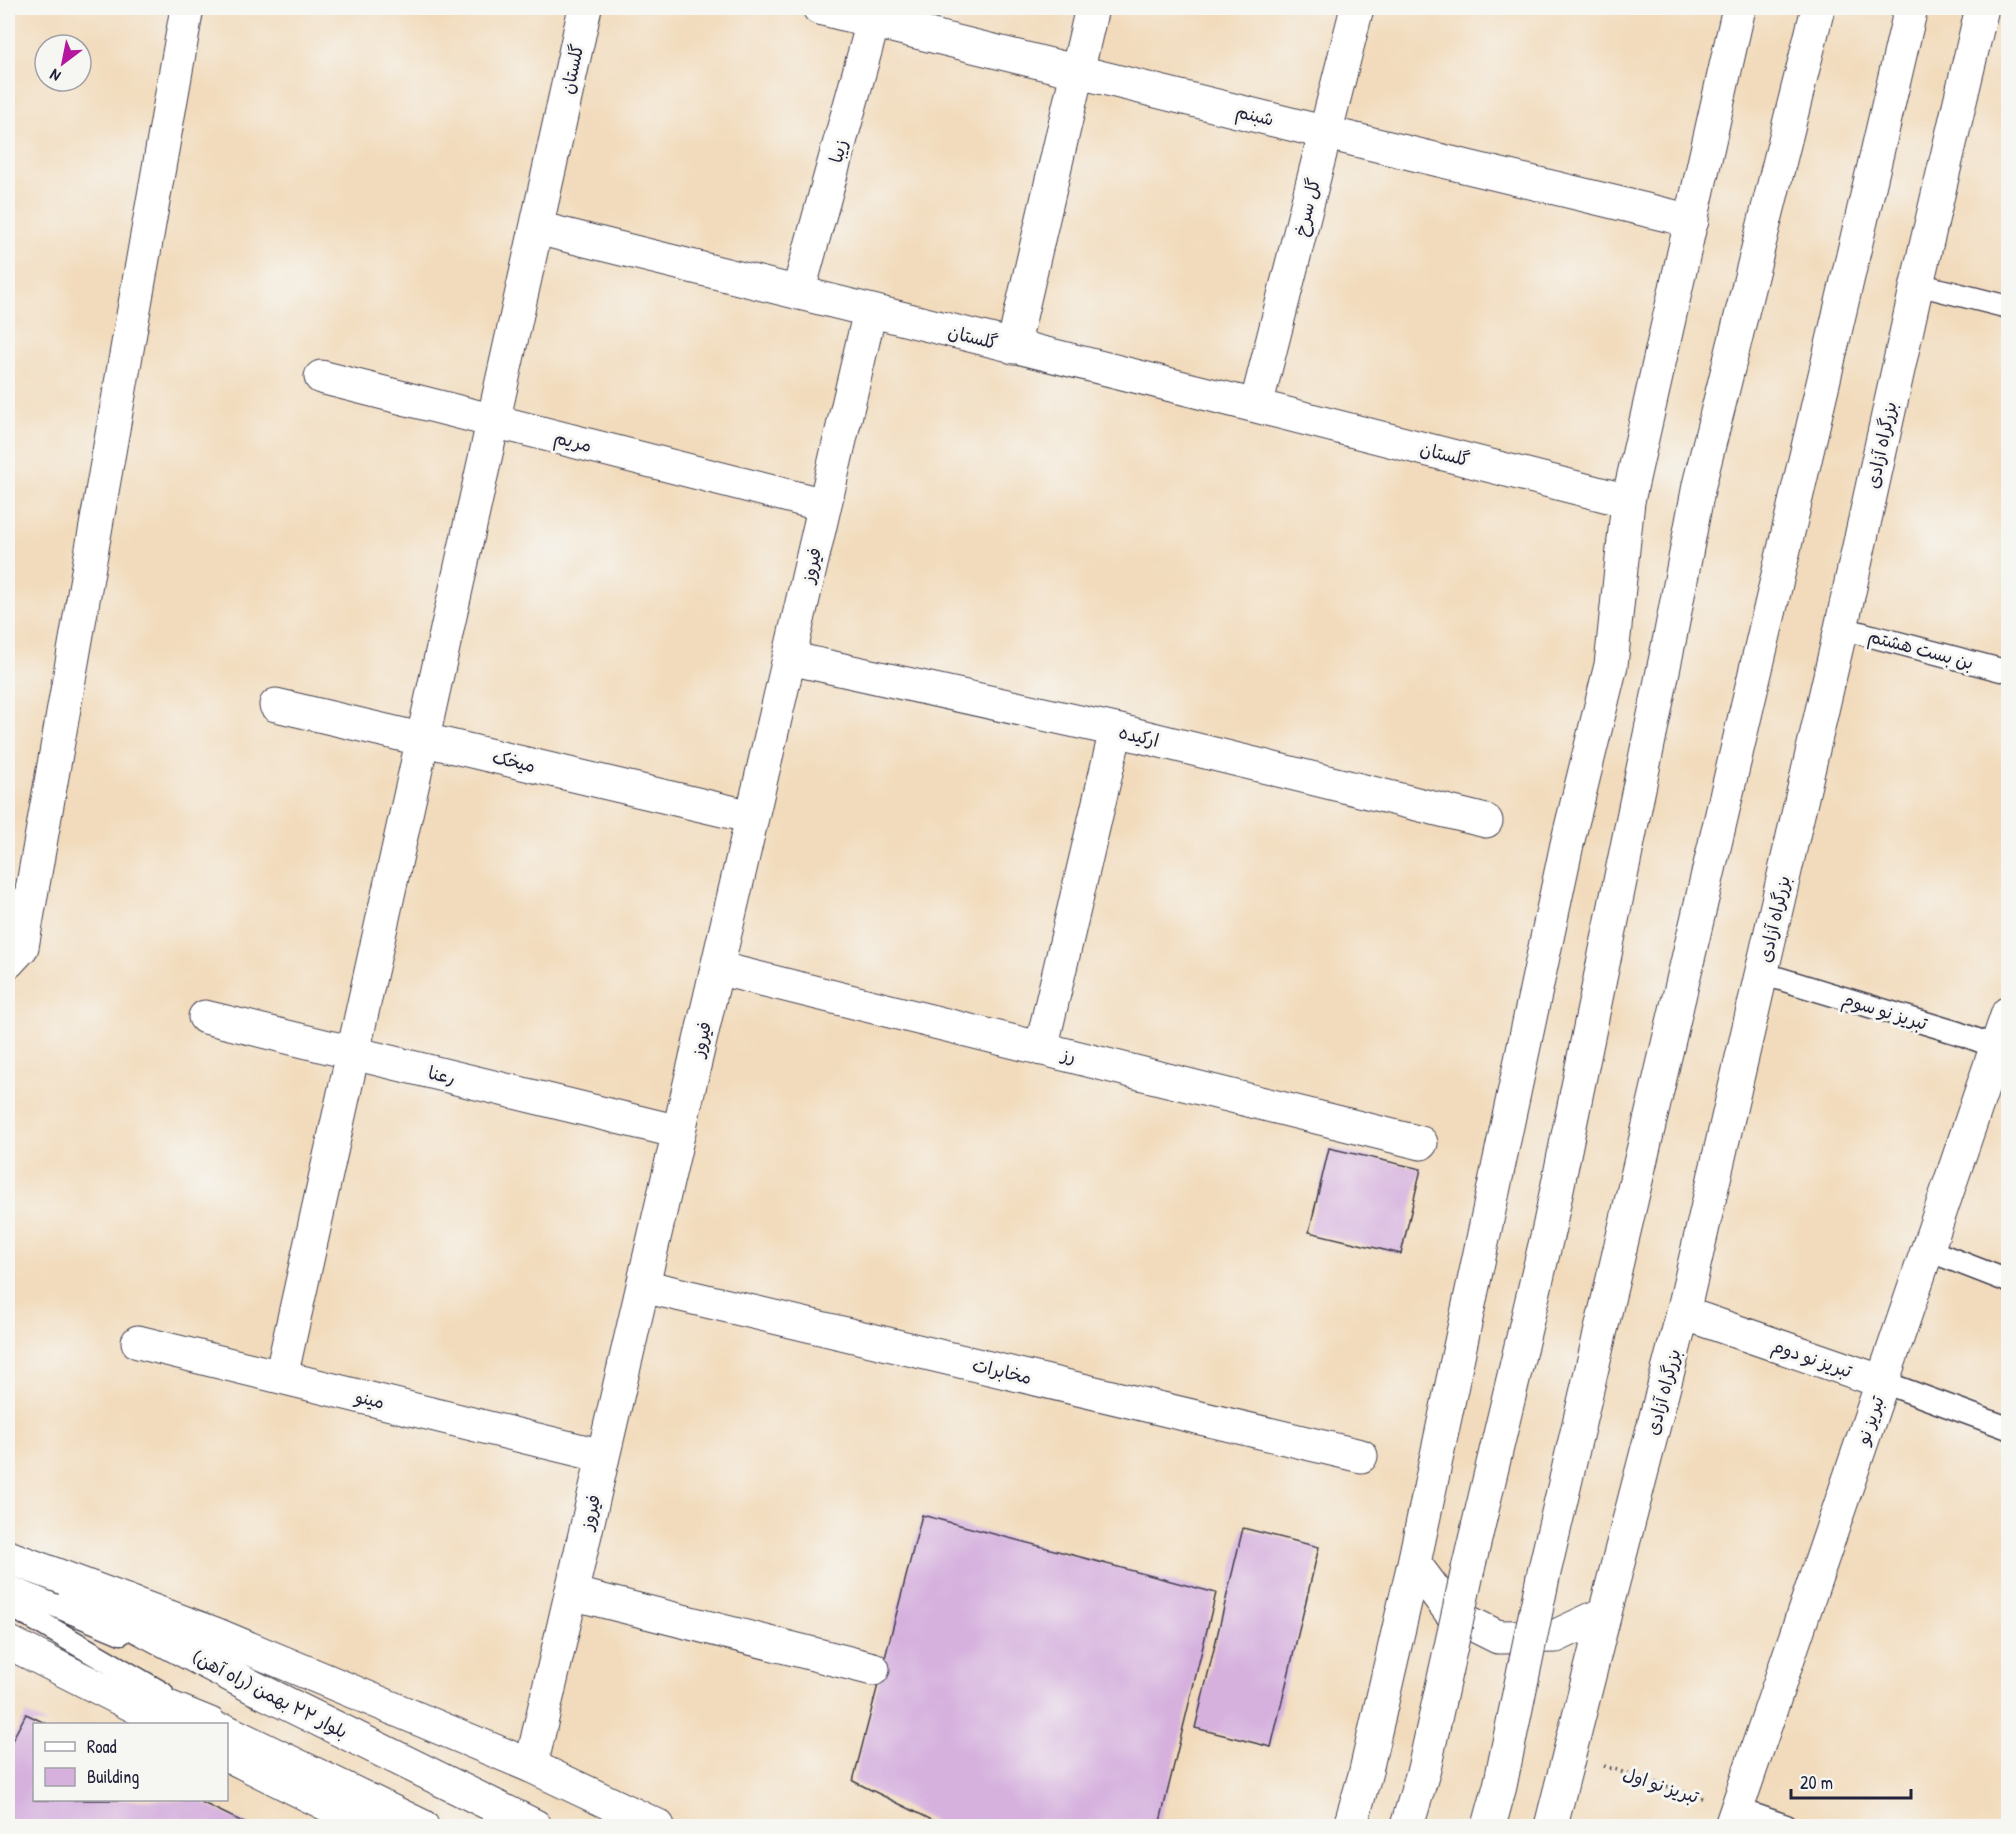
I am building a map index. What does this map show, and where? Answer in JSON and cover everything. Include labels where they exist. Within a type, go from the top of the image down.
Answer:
[{"type":"main road","points":[[8,962],[22,947],[187,8]]},
{"type":"main road","name":"گلستان","points":[[585,8],[537,228],[1256,406],[1628,501]]},
{"type":"main road","name":"شبنم","points":[[819,8],[876,14],[1077,71],[1692,221]]},
{"type":"main road","points":[[1013,347],[1092,8]]},
{"type":"main road","name":"گل سرخ","points":[[1256,406],[1357,8]]},
{"type":"main road","points":[[1350,1827],[1365,1775],[1414,1563],[1562,867],[1611,665],[1628,501],[1739,8]]},
{"type":"main road","points":[[1407,1827],[1424,1769],[1468,1569],[1549,1228],[1699,485],[1818,8]]},
{"type":"main road","points":[[1489,1827],[1500,1786],[1543,1576],[1911,8]]},
{"type":"main road","name":"بزرگراه آزادی","points":[[1551,1827],[1683,1313],[1982,8]]},
{"type":"main road","name":"زیبا","points":[[798,293],[876,14]]},
{"type":"main road","points":[[281,1377],[537,228]]},
{"type":"main road","name":"فیروز","points":[[531,1766],[870,311]]},
{"type":"main road","name":"مریم","points":[[321,377],[824,505]]},
{"type":"main road","name":"ارکیده","points":[[789,658],[1116,730],[1486,822]]},
{"type":"main road","name":"میخک","points":[[276,705],[752,817]]},
{"type":"main road","points":[[1041,1049],[1116,730]]},
{"type":"main road","name":"رز","points":[[717,968],[1420,1143]]},
{"type":"main road","name":"تبریز نو","points":[[1734,1818],[1928,1250],[2003,1049],[2008,1013]]},
{"type":"main road","name":"رعنا","points":[[205,1017],[679,1132]]},
{"type":"main road","name":"مخابرات","points":[[643,1286],[1360,1456]]},
{"type":"main road","name":"تبریز نو دوم","points":[[1683,1313],[1883,1382]]},
{"type":"main road","name":"مینو","points":[[138,1342],[603,1456]]},
{"type":"main road","points":[[8,1557],[215,1634],[531,1766],[658,1827]]},
{"type":"main road","name":"بلوار ۲۲ بهمن (راه آهن)","points":[[8,1557],[253,1687],[535,1827]]},
{"type":"main road","points":[[1414,1563],[1452,1614],[1498,1637],[1556,1636],[1605,1613]]},
{"type":"main road","points":[[571,1593],[873,1669]]},
{"type":"main road","points":[[8,1641],[200,1723]]},
{"type":"main road","points":[[8,1641],[166,1723]]},
{"type":"main road","points":[[228,1735],[422,1827]]},
{"type":"main road","points":[[228,1736],[370,1827]]},
{"type":"lane","points":[[1917,284],[2008,307]]},
{"type":"lane","name":"بن بست هشتم","points":[[1841,628],[2001,670]]},
{"type":"lane","name":"تبریز نو سوم","points":[[1761,974],[2003,1049]]},
{"type":"lane","points":[[1928,1250],[2008,1281]]},
{"type":"lane","name":"تبریز نو دوم","points":[[1883,1382],[2008,1428]]},
{"type":"lane","points":[[8,1586],[253,1687]]},
{"type":"lane","points":[[8,1604],[206,1723]]},
{"type":"lane","points":[[1734,1818],[1786,1827]]},
{"type":"path","name":"تبریز نو اول","points":[[1570,1755],[1734,1818]]},
{"type":"building","points":[[1329,1148],[1421,1169],[1401,1254],[1309,1232]]},
{"type":"building","points":[[922,1515],[1216,1593],[1159,1826],[944,1826],[853,1781]]},
{"type":"building","points":[[1243,1528],[1319,1547],[1271,1747],[1195,1728]]},
{"type":"building","points":[[26,1714],[45,1723],[33,1723],[33,1801],[199,1801],[251,1826],[8,1826],[8,1748]]}]
